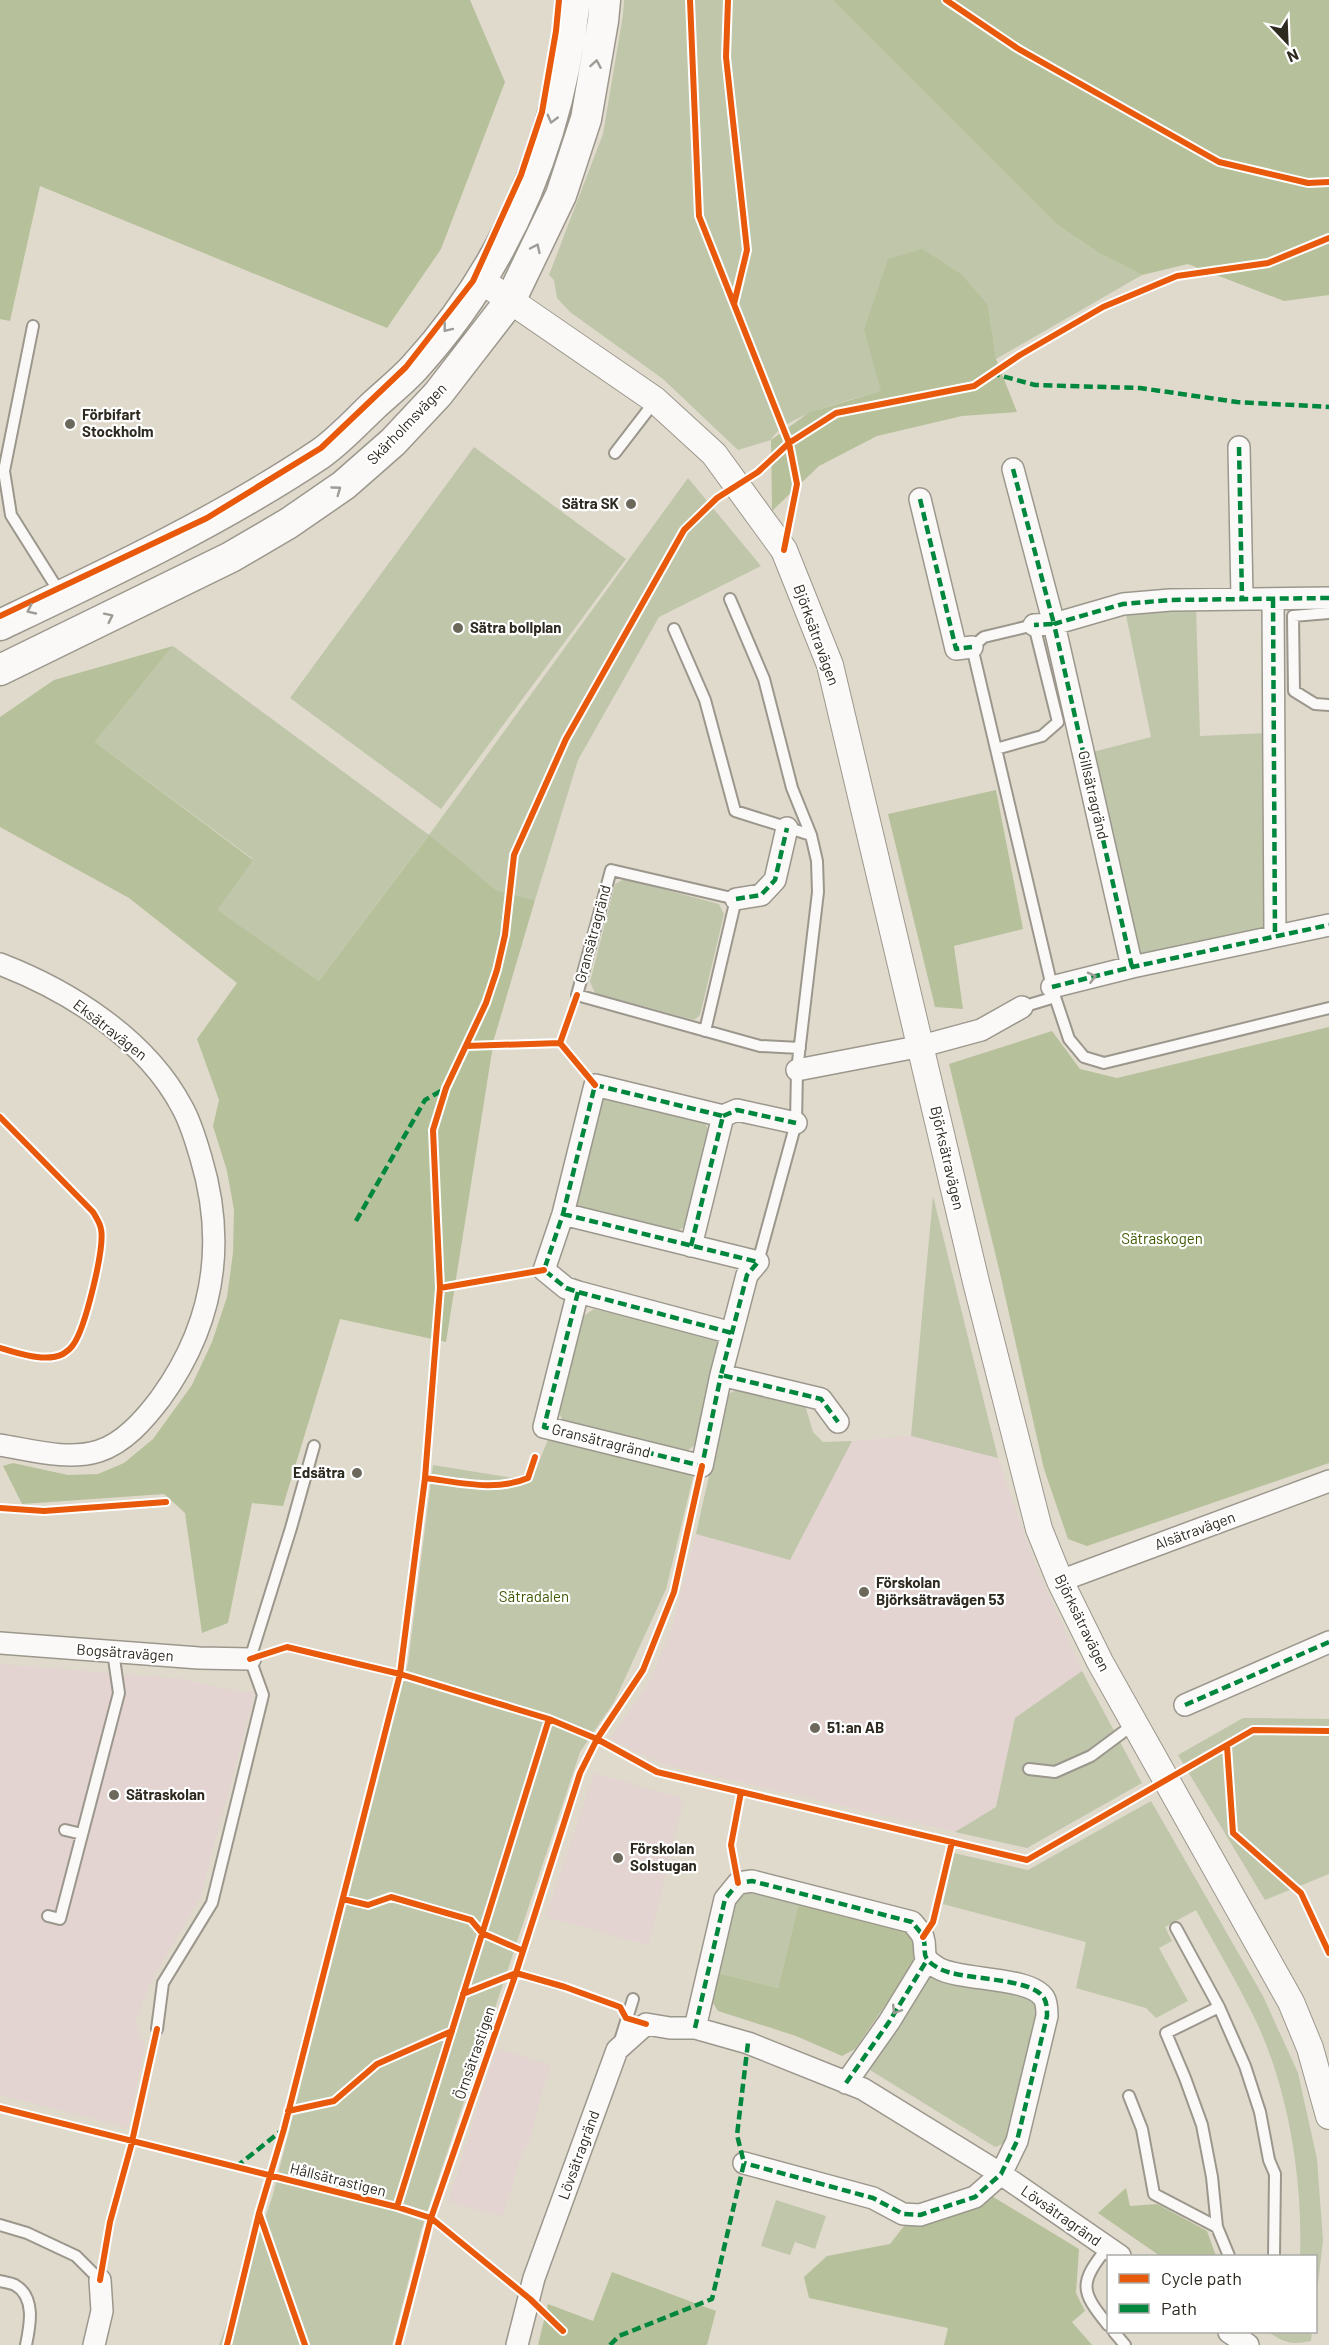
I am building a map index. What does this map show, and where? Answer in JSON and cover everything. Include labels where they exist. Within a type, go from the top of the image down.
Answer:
[{"type":"main road","points":[[0,625],[212,520],[322,452],[413,369],[447,329],[482,281],[523,201],[551,127],[564,72],[575,0]]},
{"type":"main road","name":"Skärholmsvägen","points":[[0,670],[231,557],[289,523],[344,485],[393,442],[438,394],[510,301],[561,195],[586,119],[605,0]]},
{"type":"street","name":"Björksätravägen","points":[[482,281],[656,400],[714,454],[784,550],[830,664],[976,1282],[1039,1529],[1060,1581],[1100,1662],[1291,2002],[1310,2048],[1329,2116]]},
{"type":"street","points":[[1239,447],[1242,598]]},
{"type":"street","name":"Gillsätragränd","points":[[1013,469],[1044,625],[1132,967]]},
{"type":"street","points":[[920,499],[956,649],[972,647]]},
{"type":"street","points":[[1044,625],[1123,604],[1170,600],[1329,598]]},
{"type":"street","points":[[1273,599],[1275,936]]},
{"type":"street","name":"Gransätragränd","points":[[736,899],[761,895],[775,880],[787,828]]},
{"type":"street","points":[[1054,992],[1132,967],[1329,925]]},
{"type":"street","name":"Eksätravägen","points":[[0,964],[24,973],[60,992],[129,1041],[151,1063],[182,1107],[207,1177],[214,1216],[214,1265],[203,1315],[180,1371],[146,1418],[114,1445],[79,1455],[51,1454],[0,1445]]},
{"type":"street","points":[[797,1070],[922,1046],[981,1030],[1022,1007]]},
{"type":"street","points":[[732,1333],[566,1288],[544,1270],[563,1214],[595,1085],[723,1116],[737,1110],[796,1123]]},
{"type":"street","points":[[691,1246],[723,1116]]},
{"type":"street","points":[[563,1214],[758,1262]]},
{"type":"street","name":"Gransätragränd","points":[[578,1292],[544,1427],[702,1466],[721,1375],[747,1275],[758,1262]]},
{"type":"street","points":[[721,1375],[821,1399],[838,1422]]},
{"type":"street","name":"Alsätravägen","points":[[1060,1581],[1329,1481]]},
{"type":"street","points":[[1185,1705],[1329,1642]]},
{"type":"street","name":"Bogsätravägen","points":[[0,1643],[199,1658],[250,1659]]},
{"type":"street","points":[[695,2028],[725,1899],[738,1883],[752,1881],[912,1922],[923,1936],[923,1951],[927,1960],[940,1969],[1027,1987],[1045,2000],[1047,2016],[1017,2141],[1001,2174],[975,2196],[920,2216],[903,2214],[873,2198],[744,2163]]},
{"type":"street","points":[[846,2083],[889,2022],[927,1960]]},
{"type":"street","name":"Lövsätragränd","points":[[517,2345],[534,2278],[617,2050],[646,2024],[670,2028],[695,2028],[748,2043],[863,2088],[1001,2174],[1114,2252]]},
{"type":"street","points":[[94,2345],[102,2311],[100,2280]]},
{"type":"lane","points":[[33,326],[4,471],[11,515],[62,596]]},
{"type":"lane","points":[[615,453],[656,400]]},
{"type":"lane","name":"Gransätragränd","points":[[730,599],[764,679],[792,788],[811,836],[817,861],[818,892],[797,1070],[796,1123],[758,1262]]},
{"type":"lane","points":[[1329,613],[1293,616],[1292,656],[1294,691],[1315,704],[1329,705]]},
{"type":"lane","points":[[1044,625],[984,637],[972,647],[1054,992],[1069,1039],[1084,1057],[1104,1064],[1329,1008]]},
{"type":"lane","name":"Gillsätragränd","points":[[996,749],[1042,736],[1058,722],[1044,625]]},
{"type":"lane","points":[[674,628],[705,700],[735,812],[811,836]]},
{"type":"lane","name":"Gransätragränd","points":[[736,899],[611,870],[577,995],[760,1046],[800,1047]]},
{"type":"lane","points":[[705,1031],[736,899]]},
{"type":"lane","points":[[1022,1007],[1054,992]]},
{"type":"lane","points":[[157,2029],[163,1983],[212,1903],[263,1695],[250,1659],[314,1446]]},
{"type":"lane","points":[[48,1916],[60,1919],[119,1693],[113,1652]]},
{"type":"lane","points":[[1029,1769],[1055,1772],[1091,1756],[1135,1724]]},
{"type":"lane","points":[[65,1830],[82,1834]]},
{"type":"lane","points":[[1176,1928],[1219,2007],[1245,2067],[1260,2112],[1269,2160],[1275,2174],[1274,2255]]},
{"type":"lane","points":[[617,2050],[633,1999]]},
{"type":"lane","points":[[1219,2007],[1166,2033],[1202,2125],[1212,2176],[1217,2227],[1229,2255]]},
{"type":"lane","points":[[1129,2096],[1142,2129],[1154,2194],[1217,2227]]},
{"type":"lane","points":[[0,2225],[27,2233],[76,2256],[100,2280]]},
{"type":"lane","points":[[1107,2257],[1089,2270],[1086,2288],[1090,2303],[1107,2324]]},
{"type":"lane","points":[[0,2282],[15,2285],[24,2295],[29,2307],[31,2318],[26,2345]]},
{"type":"lane","points":[[1115,2333],[1125,2345]]},
{"type":"shaded area","points":[[911,1436],[998,1458],[1031,1554],[1082,1671],[1015,1718],[996,1807],[955,1832],[663,1764],[610,1739],[651,1680],[673,1624],[696,1534],[790,1560],[852,1441]]},
{"type":"shaded area","name":"Sätraskolan","points":[[0,1664],[181,1679],[237,1691],[255,1692],[200,1898],[149,1985],[135,2023],[145,2046],[128,2128],[0,2095]]},
{"type":"shaded area","name":"Förskolan Solstugan","points":[[594,1773],[684,1799],[648,1945],[546,1917]]},
{"type":"shaded area","points":[[496,2048],[550,2065],[530,2139],[520,2159],[503,2216],[448,2202]]},
{"type":"green space","points":[[0,0],[470,0],[505,82],[441,249],[387,328],[40,186],[10,321],[0,319]]},
{"type":"green space","points":[[624,0],[832,0],[1056,224],[1102,255],[1142,275],[996,359],[988,305],[864,330],[882,391],[805,415],[790,422],[771,440],[738,450],[663,379],[570,312],[557,298],[554,280],[549,275],[603,134]]},
{"type":"green space","points":[[832,0],[1329,0],[1329,295],[1284,301],[1188,264],[1142,275],[1102,255],[1056,224]]},
{"type":"green space","points":[[922,249],[961,274],[988,305],[996,359],[1017,412],[962,416],[877,436],[819,466],[772,511],[771,440],[810,412],[881,391],[864,330],[888,259]]},
{"type":"green space","name":"Sätra bollplan","points":[[474,447],[626,559],[441,809],[290,698]]},
{"type":"green space","points":[[688,478],[761,566],[659,617],[578,760],[535,900],[496,890],[428,836],[319,981],[216,910],[253,859],[95,742],[173,646],[429,835]]},
{"type":"green space","points":[[1196,607],[1200,736],[1267,733],[1268,926],[1264,930],[1146,956],[1137,951],[1089,753],[1151,737],[1126,615]]},
{"type":"green space","points":[[173,646],[95,742],[253,860],[217,910],[319,981],[429,835],[496,890],[535,900],[494,1039],[446,1342],[340,1319],[283,1506],[252,1503],[228,1623],[202,1633],[185,1513],[164,1494],[22,1504],[3,1466],[13,1463],[68,1475],[98,1474],[124,1463],[153,1439],[192,1385],[212,1342],[227,1297],[233,1253],[234,1210],[227,1171],[213,1126],[219,1100],[197,1039],[237,983],[129,898],[0,827],[0,717],[54,680]]},
{"type":"green space","points":[[996,790],[1023,929],[954,946],[963,1009],[935,1007],[888,814]]},
{"type":"green space","points":[[624,879],[719,904],[724,914],[700,1015],[694,1020],[595,993],[590,982],[615,884]]},
{"type":"green space","name":"Sätraskogen","points":[[1329,1027],[1329,1463],[1087,1546],[1068,1539],[1044,1469],[999,1269],[949,1064],[1052,1031],[1080,1069],[1117,1078]]},
{"type":"green space","points":[[608,1097],[703,1119],[709,1131],[684,1227],[676,1232],[584,1210],[575,1202],[596,1106]]},
{"type":"green space","points":[[933,1196],[998,1458],[911,1436]]},
{"type":"green space","points":[[594,1309],[715,1337],[721,1349],[695,1445],[688,1450],[565,1424],[559,1413],[579,1319]]},
{"type":"green space","points":[[738,1389],[805,1405],[813,1432],[823,1442],[852,1441],[790,1560],[696,1534],[727,1395]]},
{"type":"green space","name":"Sätradalen","points":[[550,1435],[694,1473],[666,1589],[614,1702],[580,1752],[421,2231],[392,2345],[219,2345],[272,2198],[408,1663],[433,1465],[531,1481]]},
{"type":"green space","points":[[1082,1671],[1142,1783],[1027,1848],[955,1832],[996,1807],[1015,1718]]},
{"type":"green space","points":[[1243,1718],[1329,1719],[1329,1874],[1265,1900],[1178,1755]]},
{"type":"green space","points":[[1151,1801],[1263,1996],[1298,2073],[1317,2159],[1323,2240],[1317,2292],[1317,2255],[1300,2255],[1296,2164],[1276,2071],[1253,2015],[1196,1910],[1165,1927],[1172,1941],[1159,1948],[1188,2001],[1156,2018],[1146,2008],[1076,1988],[1086,1942],[943,1904],[954,1853],[1028,1870]]},
{"type":"green space","points":[[739,1887],[799,1902],[778,1988],[718,1973]]},
{"type":"green space","points":[[799,1902],[910,1929],[915,1939],[913,1965],[855,2049],[842,2056],[796,2036],[718,2011],[713,2003],[718,1973],[778,1988]]},
{"type":"green space","points":[[925,1972],[1035,2000],[1041,2007],[1005,2143],[995,2147],[870,2070],[864,2059]]},
{"type":"green space","points":[[1126,2188],[1130,2206],[1157,2204],[1207,2231],[1216,2255],[1159,2255],[1098,2213]]},
{"type":"green space","points":[[990,2195],[1079,2249],[1076,2293],[1085,2311],[1072,2322],[1092,2345],[944,2345],[948,2328],[809,2298],[804,2277],[827,2256],[890,2244],[904,2226],[924,2224]]},
{"type":"green space","points":[[776,2200],[826,2216],[815,2249],[795,2242],[790,2255],[761,2246]]},
{"type":"green space","points":[[612,2272],[716,2311],[707,2345],[538,2345],[548,2304],[593,2321]]},
{"type":"green space","points":[[1270,2333],[1312,2333],[1311,2341],[1293,2343]]},
{"type":"marked path","points":[[991,373],[1035,385],[1140,388],[1237,402],[1329,407]]},
{"type":"marked path","points":[[1239,447],[1242,598]]},
{"type":"marked path","points":[[1013,469],[1054,624],[1034,625]]},
{"type":"marked path","points":[[920,499],[956,649],[972,647]]},
{"type":"marked path","points":[[1132,967],[1054,624],[1123,604],[1170,600],[1329,598]]},
{"type":"marked path","points":[[1273,599],[1275,935]]},
{"type":"marked path","points":[[736,899],[761,895],[775,880],[787,828]]},
{"type":"marked path","points":[[1052,987],[1132,967],[1329,925]]},
{"type":"marked path","points":[[691,1246],[723,1116],[595,1085],[563,1214],[544,1270],[566,1288],[732,1333]]},
{"type":"marked path","points":[[356,1221],[425,1100],[446,1088]]},
{"type":"marked path","points":[[723,1116],[737,1110],[796,1123]]},
{"type":"marked path","points":[[563,1214],[758,1262],[747,1275],[721,1375],[821,1399],[838,1422]]},
{"type":"marked path","points":[[578,1292],[544,1427],[702,1466],[721,1375]]},
{"type":"marked path","points":[[1185,1705],[1329,1642]]},
{"type":"marked path","points":[[695,2028],[725,1899],[738,1883],[752,1881],[912,1922],[923,1937],[926,1957],[938,1968],[962,1975],[1025,1986],[1036,1991],[1045,2000],[1047,2016],[1017,2141],[1001,2174],[975,2197],[920,2215],[903,2214],[873,2198],[744,2163]]},
{"type":"marked path","points":[[846,2083],[889,2022],[927,1960]]},
{"type":"marked path","points":[[610,2345],[619,2336],[712,2299],[744,2163],[737,2135],[748,2043]]},
{"type":"marked path","points":[[236,2167],[281,2131]]},
{"type":"cycle path","points":[[0,616],[207,518],[321,448],[406,367],[473,281],[521,175],[542,112],[559,0]]},
{"type":"cycle path","points":[[690,0],[699,216],[789,443],[797,484],[784,550]]},
{"type":"cycle path","points":[[728,0],[726,57],[747,250],[734,304]]},
{"type":"cycle path","points":[[946,0],[1017,48],[1219,162],[1308,183],[1329,182]]},
{"type":"cycle path","points":[[227,2345],[259,2213],[284,2129],[400,1674],[425,1478],[440,1288],[433,1130],[446,1088],[486,1003],[497,970],[505,935],[514,855],[566,739],[684,530],[717,498],[758,472],[789,443],[836,413],[974,386],[1020,355],[1103,307],[1177,276],[1268,263],[1329,238]]},
{"type":"cycle path","points":[[577,995],[560,1043],[595,1085]]},
{"type":"cycle path","points":[[466,1046],[560,1043]]},
{"type":"cycle path","points":[[0,1117],[93,1212],[98,1220],[101,1239],[97,1270],[88,1306],[73,1345],[63,1354],[48,1358],[0,1348]]},
{"type":"cycle path","points":[[440,1288],[544,1270]]},
{"type":"cycle path","points":[[425,1478],[477,1485],[516,1482],[528,1478],[535,1457]]},
{"type":"cycle path","name":"Örnsätrastigen","points":[[398,2345],[431,2218],[516,1973],[580,1773],[597,1739],[643,1670],[674,1592],[702,1466]]},
{"type":"cycle path","points":[[0,1508],[44,1511],[166,1502]]},
{"type":"cycle path","points":[[250,1659],[287,1647],[400,1674],[549,1719],[597,1739],[657,1772],[1027,1860],[1253,1730],[1329,1731]]},
{"type":"cycle path","points":[[397,2207],[549,1719]]},
{"type":"cycle path","points":[[1227,1746],[1233,1833],[1301,1893],[1329,1953]]},
{"type":"cycle path","points":[[738,1883],[731,1845],[741,1792]]},
{"type":"cycle path","points":[[923,1937],[933,1922],[952,1842]]},
{"type":"cycle path","points":[[343,1899],[368,1905],[391,1897],[471,1920],[482,1933],[521,1950]]},
{"type":"cycle path","points":[[463,1994],[516,1973],[565,1987],[620,2007],[626,2018],[646,2024]]},
{"type":"cycle path","points":[[100,2280],[110,2222],[131,2146],[157,2029]]},
{"type":"cycle path","points":[[288,2111],[334,2101],[377,2064],[452,2031]]},
{"type":"cycle path","name":"Hållsätrastigen","points":[[0,2108],[397,2207],[431,2218],[530,2299],[563,2331]]},
{"type":"cycle path","points":[[259,2213],[305,2345]]},
{"type":"place","name":"Förbifart Stockholm","points":[[70,424]]},
{"type":"place","name":"Sätra SK","points":[[631,504]]},
{"type":"place","name":"Sätra bollplan","points":[[458,628]]},
{"type":"place","name":"Edsätra","points":[[357,1473]]},
{"type":"place","name":"Förskolan Björksätravägen 53","points":[[864,1592]]},
{"type":"place","name":"51:an AB","points":[[815,1728]]},
{"type":"place","name":"Sätraskolan","points":[[114,1795]]},
{"type":"place","name":"Förskolan Solstugan","points":[[618,1858]]}]
